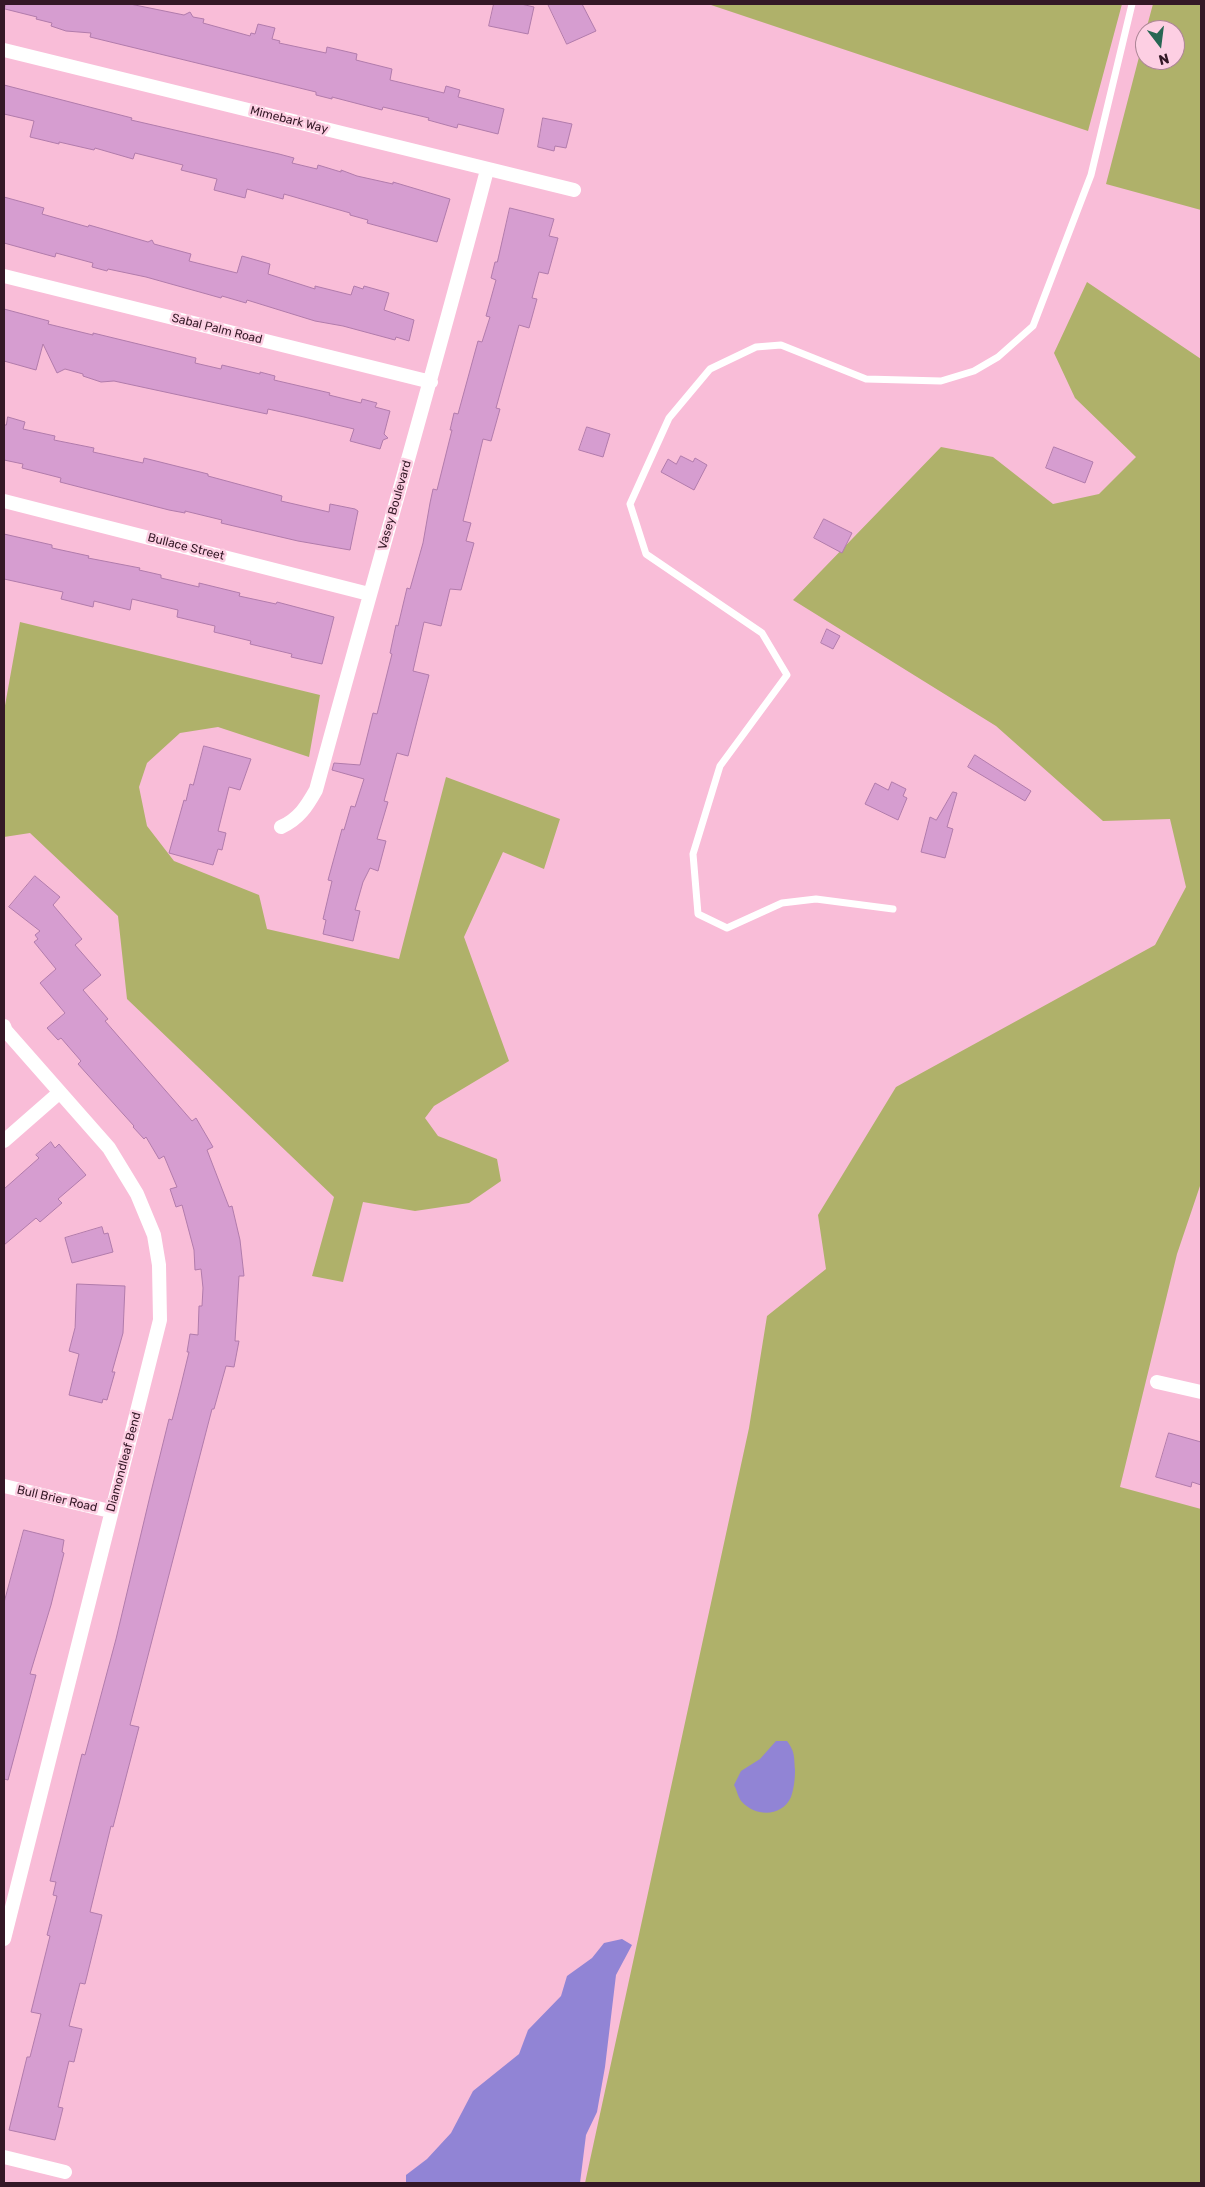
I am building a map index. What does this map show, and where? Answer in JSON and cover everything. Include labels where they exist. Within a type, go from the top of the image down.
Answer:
[{"type":"street","name":"Mimebark Way","points":[[4,50],[574,190]]},
{"type":"street","name":"Vasey Boulevard","points":[[281,827],[292,822],[306,808],[316,790],[369,594],[431,382],[487,170]]},
{"type":"street","name":"Sabal Palm Road","points":[[4,276],[431,382]]},
{"type":"street","name":"Bullace Street","points":[[4,501],[369,594]]},
{"type":"street","name":"Diamondleaf Bend","points":[[4,1026],[6,1031],[109,1148],[138,1194],[154,1234],[159,1265],[160,1320],[110,1511],[4,1935]]},
{"type":"street","points":[[4,1141],[60,1092]]},
{"type":"street","points":[[1157,1382],[1201,1392]]},
{"type":"street","name":"Bull Brier Road","points":[[4,1486],[110,1511]]},
{"type":"street","points":[[4,2157],[65,2172]]},
{"type":"lane","points":[[893,909],[816,899],[782,903],[727,928],[698,914],[693,854],[720,766],[786,675],[762,633],[646,554],[630,504],[670,418],[710,369],[756,347],[781,345],[866,379],[941,381],[974,370],[998,357],[1033,326],[1091,175],[1132,4]]},
{"type":"green space","points":[[708,4],[1122,4],[1088,131]]},
{"type":"green space","points":[[1153,4],[1201,4],[1201,210],[1106,184],[1136,70],[1185,70],[1185,20],[1149,20]]},
{"type":"green space","points":[[1087,282],[1201,359],[1201,1183],[1177,1254],[1120,1487],[1201,1509],[1201,2183],[585,2183],[749,1428],[767,1316],[826,1269],[818,1215],[896,1087],[1155,945],[1186,887],[1170,819],[1103,821],[996,726],[793,600],[941,447],[993,457],[1053,504],[1099,494],[1136,457],[1075,398],[1054,353]]},
{"type":"green space","points":[[20,622],[320,695],[309,757],[218,727],[180,733],[147,763],[139,787],[147,826],[174,861],[259,895],[267,929],[399,959],[446,777],[560,819],[544,869],[503,852],[464,937],[509,1061],[434,1106],[425,1118],[438,1136],[497,1159],[501,1181],[469,1203],[415,1211],[363,1202],[343,1282],[312,1276],[334,1197],[127,999],[118,916],[30,833],[4,837],[4,711]]},
{"type":"shaded area","points":[[776,1741],[787,1741],[793,1751],[795,1780],[793,1791],[787,1804],[782,1808],[768,1813],[761,1812],[748,1807],[742,1802],[734,1785],[741,1771],[760,1759]]},
{"type":"shaded area","points":[[622,1939],[632,1945],[616,1975],[605,2067],[597,2112],[586,2135],[580,2183],[406,2183],[406,2175],[427,2159],[451,2133],[473,2091],[519,2054],[528,2030],[561,1996],[567,1976],[592,1958],[604,1943]]},
{"type":"building","points":[[6,4],[130,4],[184,15],[190,12],[193,17],[204,19],[203,23],[250,36],[251,33],[255,34],[258,24],[275,28],[272,39],[280,41],[279,43],[326,53],[327,47],[357,54],[356,60],[392,69],[390,80],[444,93],[446,86],[460,90],[458,97],[504,109],[498,134],[458,124],[457,128],[428,120],[429,118],[383,107],[382,110],[332,97],[332,99],[316,95],[316,92],[90,37],[91,33],[66,31],[51,26],[52,23],[36,19],[37,17],[5,9]]},
{"type":"building","points":[[494,4],[521,4],[534,7],[528,34],[489,26]]},
{"type":"building","points":[[548,4],[582,4],[596,31],[567,44]]},
{"type":"building","points":[[4,85],[132,118],[131,120],[294,158],[292,163],[317,169],[318,165],[341,172],[341,170],[357,176],[393,184],[393,182],[450,199],[437,242],[367,223],[368,220],[350,215],[350,213],[284,194],[283,199],[247,189],[245,198],[214,190],[217,179],[181,170],[183,165],[135,153],[133,159],[95,148],[94,150],[30,137],[34,121],[4,114]]},
{"type":"building","points":[[543,118],[572,124],[566,148],[555,146],[554,151],[538,147]]},
{"type":"building","points":[[4,197],[44,208],[42,214],[148,242],[152,240],[154,244],[191,254],[189,261],[237,273],[242,256],[270,264],[268,274],[315,289],[315,286],[351,295],[354,286],[363,289],[364,286],[389,293],[384,310],[414,320],[409,341],[396,337],[395,340],[343,326],[315,321],[247,300],[246,303],[222,296],[221,298],[146,277],[108,269],[107,271],[92,267],[93,263],[56,253],[55,257],[4,243]]},
{"type":"building","points":[[510,208],[554,219],[549,236],[558,238],[548,274],[539,272],[532,298],[537,299],[529,328],[519,325],[496,408],[500,409],[491,441],[483,439],[463,521],[471,523],[466,541],[474,543],[461,590],[450,589],[441,626],[424,622],[413,671],[429,675],[408,756],[397,753],[384,801],[388,802],[377,839],[386,841],[378,871],[370,868],[363,882],[355,910],[360,911],[353,941],[323,934],[326,920],[323,919],[332,881],[328,880],[342,829],[344,830],[351,806],[355,807],[364,779],[332,770],[334,763],[360,765],[373,713],[377,714],[392,654],[390,653],[396,625],[398,626],[407,588],[410,589],[423,543],[433,489],[437,490],[452,430],[450,430],[454,413],[458,414],[478,341],[482,342],[490,317],[486,316],[496,280],[491,278],[495,262],[497,262]]},
{"type":"building","points":[[4,309],[49,321],[48,324],[196,358],[195,363],[221,369],[222,365],[260,374],[260,372],[275,376],[274,380],[330,393],[329,395],[361,403],[362,399],[377,403],[375,407],[390,411],[384,434],[388,438],[383,440],[380,449],[350,441],[354,429],[304,417],[268,409],[267,414],[114,381],[101,382],[65,369],[57,373],[43,344],[36,370],[4,361]]},
{"type":"building","points":[[8,417],[25,422],[23,429],[55,436],[54,440],[94,448],[93,452],[143,463],[144,458],[208,474],[208,476],[282,496],[281,501],[329,512],[330,504],[355,509],[358,511],[350,550],[298,541],[221,523],[222,520],[185,511],[185,513],[169,510],[60,482],[61,478],[22,468],[23,464],[4,460],[4,425],[6,425]]},
{"type":"building","points":[[587,427],[610,434],[603,457],[579,450]]},
{"type":"building","points":[[1054,447],[1093,462],[1085,483],[1046,468]]},
{"type":"building","points":[[681,456],[693,462],[695,458],[707,465],[694,490],[661,472],[668,459],[676,464]]},
{"type":"building","points":[[824,519],[852,533],[842,553],[814,538]]},
{"type":"building","points":[[4,534],[52,545],[52,548],[89,556],[88,558],[140,568],[139,570],[161,575],[161,578],[199,587],[199,583],[240,593],[239,596],[276,604],[277,602],[334,617],[322,664],[291,657],[292,654],[250,644],[251,641],[214,632],[215,626],[177,617],[178,610],[132,599],[130,610],[94,601],[93,607],[61,599],[63,592],[4,579]]},
{"type":"building","points":[[827,629],[840,636],[833,649],[821,643]]},
{"type":"building","points":[[204,746],[251,759],[240,790],[229,787],[218,831],[226,833],[222,850],[218,849],[213,865],[169,853],[184,800],[186,801],[190,784],[193,785]]},
{"type":"building","points":[[975,755],[1031,791],[1025,801],[968,767]]},
{"type":"building","points":[[892,782],[906,789],[903,796],[907,798],[898,820],[865,804],[875,783],[888,790]]},
{"type":"building","points":[[953,792],[957,793],[947,827],[953,829],[945,858],[921,852],[930,817],[936,820]]},
{"type":"building","points":[[35,876],[60,897],[53,905],[82,939],[75,945],[101,975],[83,990],[108,1019],[105,1021],[192,1121],[196,1118],[213,1147],[207,1150],[229,1207],[232,1206],[240,1240],[244,1276],[239,1276],[235,1341],[239,1341],[234,1367],[226,1366],[214,1409],[212,1409],[130,1725],[139,1727],[113,1827],[111,1826],[90,1912],[102,1915],[85,1984],[80,1983],[69,2026],[82,2029],[74,2062],[69,2061],[58,2107],[63,2108],[55,2140],[9,2130],[27,2057],[30,2057],[41,2014],[31,2012],[50,1936],[47,1935],[57,1896],[53,1895],[56,1882],[50,1881],[82,1754],[85,1755],[116,1639],[169,1419],[172,1420],[181,1385],[189,1352],[187,1352],[190,1334],[198,1335],[199,1306],[202,1306],[203,1288],[201,1269],[195,1270],[194,1250],[182,1205],[176,1207],[170,1189],[177,1187],[164,1156],[159,1159],[146,1137],[144,1139],[78,1064],[81,1061],[61,1038],[58,1040],[47,1028],[65,1013],[40,983],[56,969],[34,942],[38,939],[35,935],[40,931],[9,907]]},
{"type":"building","points":[[51,1142],[55,1148],[59,1144],[86,1175],[58,1199],[62,1203],[40,1222],[36,1218],[4,1245],[4,1189],[39,1158],[36,1155]]},
{"type":"building","points":[[102,1227],[104,1234],[108,1233],[113,1252],[72,1263],[65,1238]]},
{"type":"building","points":[[77,1284],[125,1286],[123,1333],[112,1372],[115,1372],[107,1400],[103,1399],[102,1403],[69,1395],[79,1354],[69,1351],[75,1328]]},
{"type":"building","points":[[1169,1433],[1201,1442],[1201,1485],[1192,1482],[1191,1487],[1156,1477]]},
{"type":"building","points":[[24,1530],[64,1540],[62,1552],[64,1553],[51,1605],[30,1674],[36,1675],[8,1780],[4,1779],[4,1603]]}]
